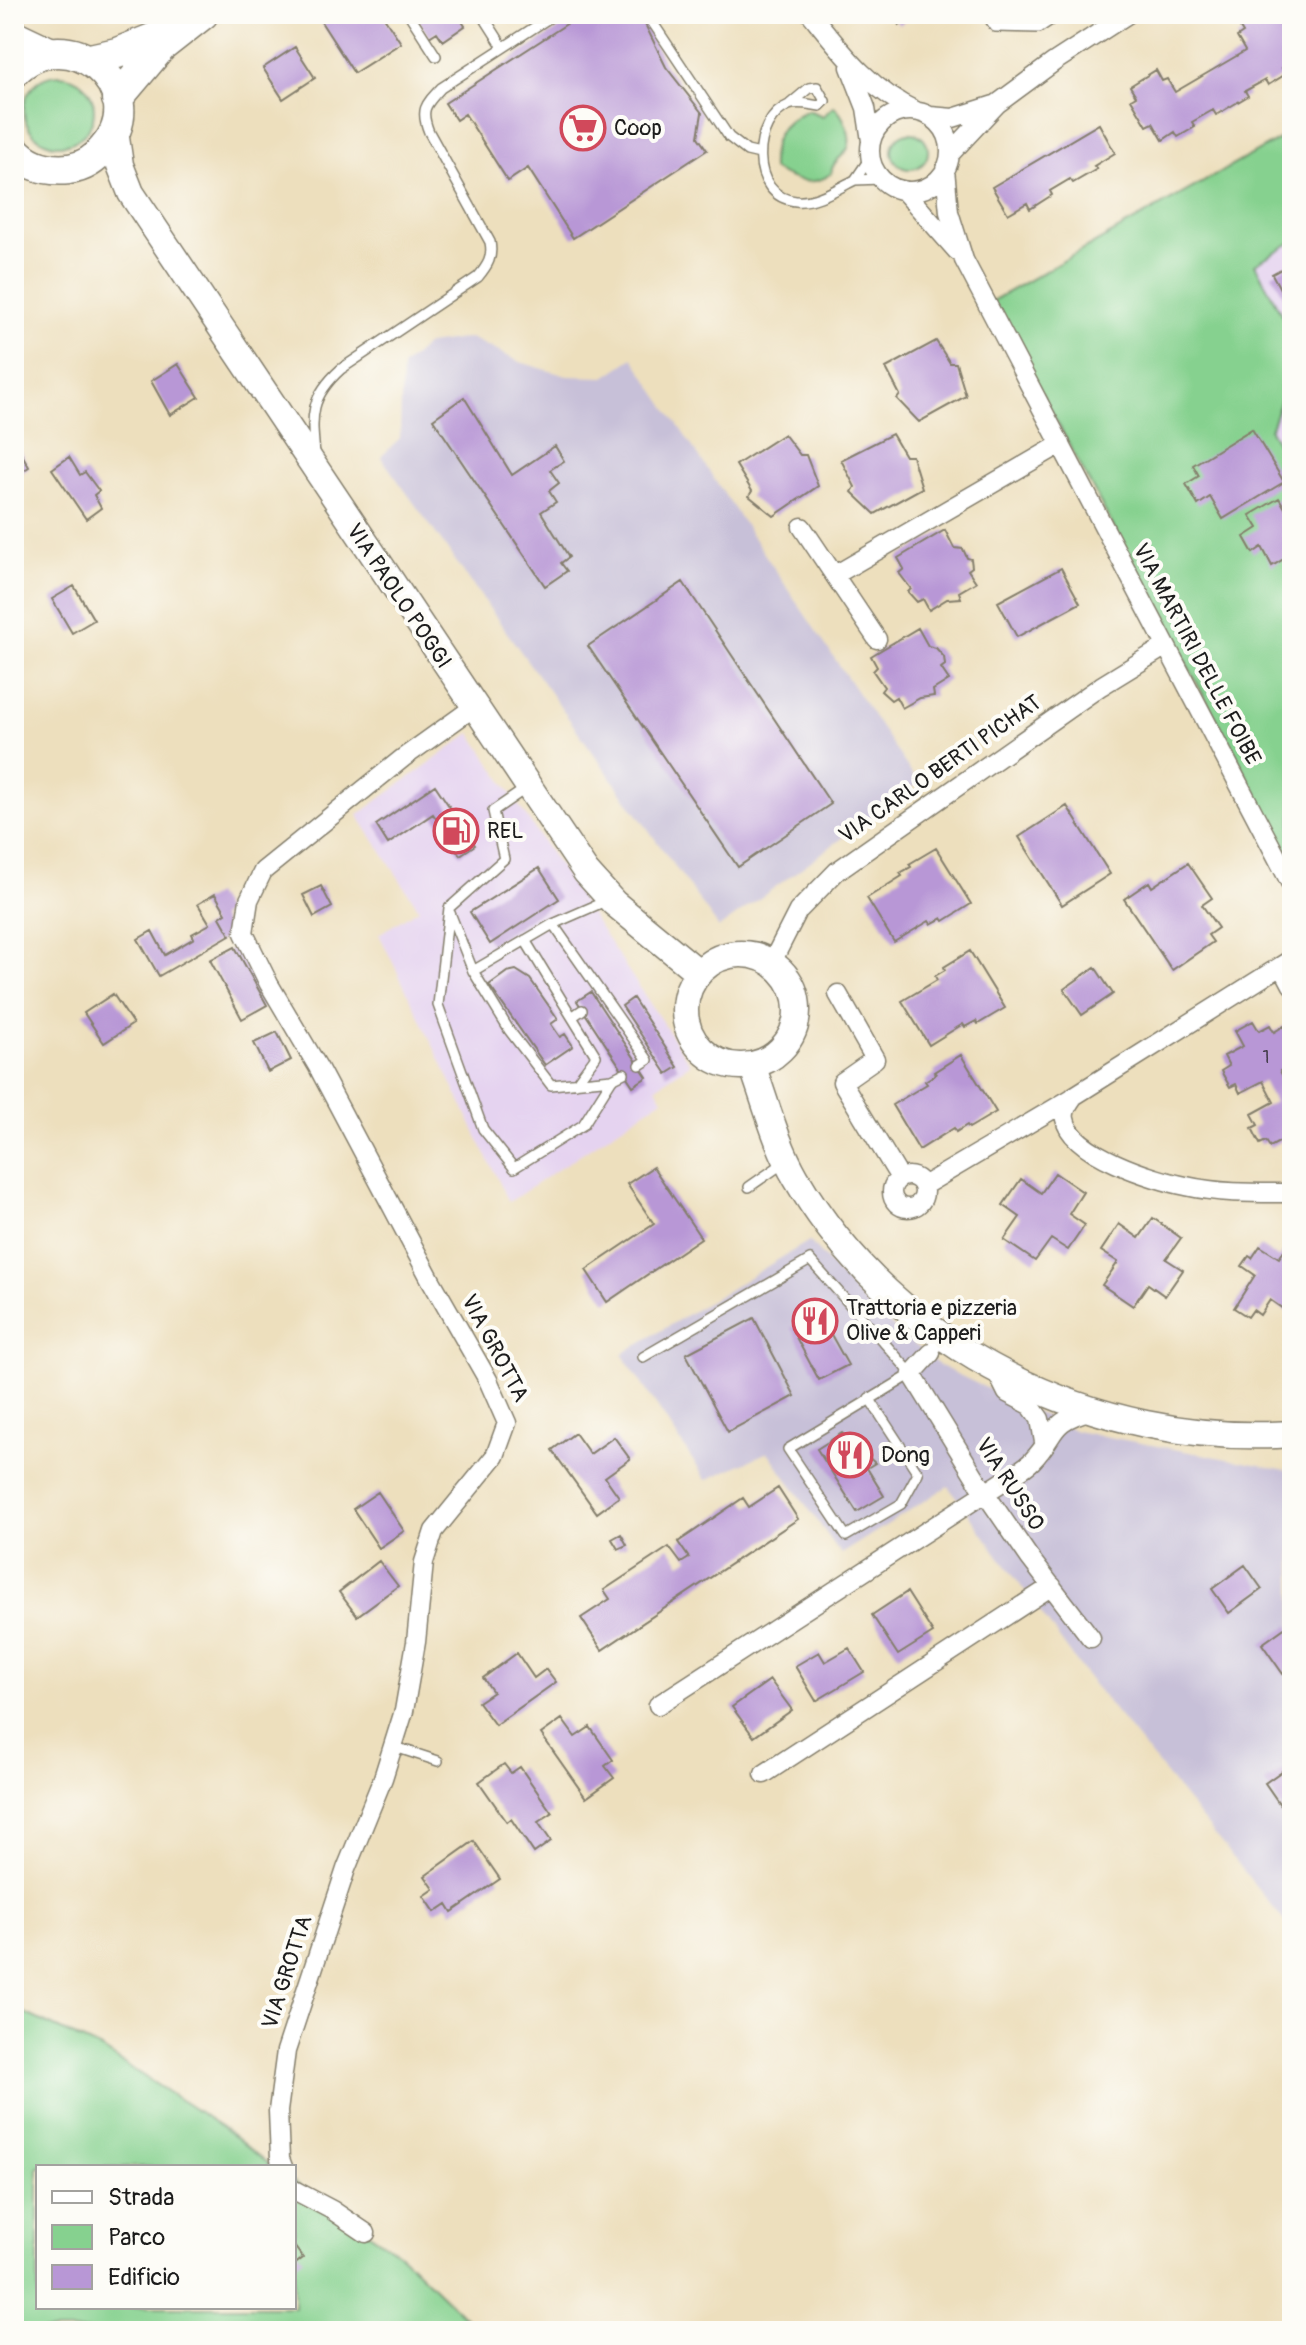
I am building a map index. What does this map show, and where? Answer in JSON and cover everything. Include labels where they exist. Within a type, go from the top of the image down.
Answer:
[{"type":"main road","points":[[90,59],[140,45],[199,17]]},
{"type":"main road","points":[[117,99],[155,54],[199,17]]},
{"type":"main road","points":[[14,33],[52,51]]},
{"type":"main road","points":[[14,72],[37,55],[52,51],[72,52],[90,59],[108,76],[119,113],[115,131],[101,153],[76,168],[57,170],[20,159]]},
{"type":"main road","name":"VIA PAOLO POGGI","points":[[115,131],[120,165],[131,193],[586,872],[610,899],[698,972]]},
{"type":"main road","name":"VIA PAOLO POGGI","points":[[76,168],[112,179],[131,193]]},
{"type":"main road","points":[[733,953],[759,956],[772,962],[786,975],[795,992],[796,1020],[784,1046],[770,1058],[752,1065],[727,1065],[714,1060],[695,1044],[685,1020],[684,1008],[691,983],[698,972],[720,957],[733,953]]},
{"type":"main road","points":[[752,1065],[787,1160],[814,1208],[863,1269],[931,1329],[995,1369],[1052,1396],[1092,1410],[1141,1424],[1190,1431],[1228,1435],[1292,1434]]},
{"type":"street","name":"VIA MARTIRI DELLE FOIBE","points":[[811,14],[846,57],[898,103],[922,113],[945,131],[949,212],[964,260],[1292,886]]},
{"type":"street","points":[[903,190],[925,188],[938,179],[948,162],[997,104],[1106,19],[1128,14]]},
{"type":"street","name":"VIA MARTIRI DELLE FOIBE","points":[[846,57],[866,108],[871,149],[881,179],[903,190],[964,260]]},
{"type":"street","points":[[871,149],[879,125],[900,112],[953,118],[997,104]]},
{"type":"street","points":[[835,575],[1061,444]]},
{"type":"street","points":[[802,527],[877,639]]},
{"type":"street","name":"VIA CARLO BERTI PICHAT","points":[[772,962],[798,911],[837,871],[1101,686],[1166,646]]},
{"type":"street","name":"VIA GROTTA","points":[[282,2165],[278,2111],[286,2051],[341,1882],[383,1778],[404,1711],[416,1642],[424,1562],[434,1531],[495,1456],[507,1423],[488,1380],[432,1282],[318,1067],[269,984],[244,933],[249,900],[263,871],[403,758],[474,707]]},
{"type":"street","points":[[923,1186],[1287,963],[1292,985]]},
{"type":"street","points":[[838,994],[875,1059],[842,1082],[900,1178]]},
{"type":"street","points":[[1074,1096],[1065,1110],[1065,1122],[1076,1136],[1093,1151],[1138,1173],[1188,1187],[1241,1193],[1292,1193]]},
{"type":"street","points":[[913,1177],[923,1186],[923,1199],[916,1207],[900,1207],[892,1194],[894,1184],[900,1178],[913,1177]]},
{"type":"street","points":[[912,1374],[931,1353]]},
{"type":"street","points":[[995,1369],[1007,1393],[1030,1405],[1040,1419],[1044,1442]]},
{"type":"street","name":"VIA RUSSO","points":[[912,1374],[985,1493],[1091,1638]]},
{"type":"street","points":[[658,1705],[1031,1462],[1055,1428],[1070,1416],[1092,1410]]},
{"type":"street","points":[[764,1774],[1052,1586]]},
{"type":"street","points":[[296,2191],[366,2233]]},
{"type":"lane","points":[[409,14],[436,56]]},
{"type":"lane","points":[[482,14],[503,47]]},
{"type":"lane","points":[[316,472],[312,417],[317,396],[328,381],[341,369],[478,277],[488,266],[492,253],[490,242],[429,132],[423,116],[427,102],[441,88],[555,14]]},
{"type":"lane","points":[[647,14],[729,137],[747,151],[760,154]]},
{"type":"lane","points":[[986,14],[995,27],[1039,28],[1060,14]]},
{"type":"lane","points":[[790,104],[776,114],[767,127],[760,154],[761,169],[768,183],[785,198],[806,201],[855,180],[881,179]]},
{"type":"lane","points":[[855,180],[871,149]]},
{"type":"lane","points":[[528,787],[493,811],[504,859],[449,910],[438,1005],[483,1129],[514,1168],[583,1125],[612,1079]]},
{"type":"lane","points":[[473,971],[553,924],[610,899]]},
{"type":"lane","points":[[449,910],[473,971],[509,1030],[551,1085],[612,1079],[624,1073]]},
{"type":"lane","points":[[553,924],[600,998],[648,1060],[640,1065]]},
{"type":"lane","points":[[525,940],[596,1056],[576,1083]]},
{"type":"lane","points":[[572,1017],[582,1010]]},
{"type":"lane","points":[[749,1187],[787,1160]]},
{"type":"lane","points":[[643,1357],[810,1260],[912,1374],[869,1398],[788,1449],[846,1536],[901,1504],[918,1473],[869,1398]]},
{"type":"lane","points":[[392,1746],[438,1761]]},
{"type":"shaded area","points":[[1292,242],[1292,334],[1255,263]]},
{"type":"shaded area","points":[[470,338],[520,362],[567,376],[605,377],[633,358],[918,783],[719,928],[381,457],[400,438],[402,367],[428,344]]},
{"type":"shaded area","points":[[1292,370],[1292,467],[1270,430]]},
{"type":"shaded area","points":[[471,733],[690,1064],[656,1087],[663,1099],[509,1202],[379,934],[419,909],[358,815]]},
{"type":"shaded area","points":[[809,1241],[866,1305],[940,1366],[1076,1431],[1292,1471],[1292,1931],[1085,1674],[948,1486],[841,1554],[768,1452],[706,1480],[622,1354]]},
{"type":"green space","points":[[59,75],[84,85],[94,110],[84,135],[59,145],[34,135],[24,110],[34,85]]},
{"type":"green space","points":[[834,106],[846,126],[849,143],[833,165],[831,174],[816,181],[802,181],[772,169],[775,140],[784,126],[808,110],[823,116]]},
{"type":"green space","points":[[1292,132],[1292,242],[1255,264],[1292,334],[1292,370],[1270,430],[1292,467],[1292,860],[992,301]]},
{"type":"green space","points":[[910,133],[922,139],[928,151],[922,163],[910,169],[898,163],[892,151],[898,139]]},
{"type":"green space","points":[[14,2008],[101,2049],[222,2127],[270,2165],[36,2165],[36,2309],[296,2309],[296,2183],[400,2254],[479,2331],[14,2331]]},
{"type":"building","points":[[316,14],[382,14],[401,43],[354,73]]},
{"type":"building","points":[[415,14],[464,14],[459,17],[465,26],[443,41],[437,32],[429,37]]},
{"type":"building","name":"Coop","points":[[582,14],[641,16],[666,67],[702,113],[698,137],[707,150],[573,238],[528,168],[508,181],[465,114],[456,120],[445,103]]},
{"type":"building","points":[[891,14],[915,14],[899,25]]},
{"type":"building","points":[[1253,14],[1267,14],[1271,20],[1276,17],[1290,42],[1285,45],[1292,62],[1282,68],[1286,74],[1268,85],[1265,80],[1245,91],[1248,96],[1216,115],[1213,110],[1192,122],[1195,127],[1178,137],[1175,132],[1163,140],[1153,123],[1147,126],[1131,99],[1136,96],[1130,86],[1156,70],[1162,81],[1167,79],[1175,92],[1245,51],[1237,37],[1243,33],[1237,23]]},
{"type":"building","points":[[295,47],[315,78],[283,99],[263,68]]},
{"type":"building","points":[[1099,124],[1115,153],[1094,166],[1097,169],[1073,183],[1070,179],[1050,191],[1052,195],[1030,209],[1027,203],[1008,214],[992,187]]},
{"type":"building","points":[[1292,263],[1292,311],[1272,274]]},
{"type":"building","points":[[936,341],[950,363],[956,363],[966,396],[919,422],[897,399],[900,395],[886,368]]},
{"type":"building","points":[[178,364],[199,397],[170,415],[151,381]]},
{"type":"building","points":[[464,397],[512,475],[555,446],[564,461],[550,470],[559,483],[549,491],[556,502],[541,512],[569,557],[561,563],[567,571],[545,586],[433,419]]},
{"type":"building","points":[[1252,429],[1284,482],[1223,519],[1210,497],[1198,505],[1186,484],[1199,476],[1193,465]]},
{"type":"building","points":[[784,434],[800,455],[806,455],[818,486],[774,516],[749,496],[752,491],[736,465]]},
{"type":"building","points":[[892,434],[905,456],[912,456],[922,488],[875,514],[852,492],[855,487],[841,460]]},
{"type":"building","points":[[19,449],[29,467],[18,474],[14,473],[14,452]]},
{"type":"building","points":[[69,457],[80,475],[85,472],[99,491],[94,495],[101,508],[86,519],[52,469]]},
{"type":"building","points":[[1279,498],[1292,520],[1292,554],[1272,566],[1262,547],[1253,553],[1244,537],[1258,528],[1250,515]]},
{"type":"building","points":[[945,530],[954,548],[963,549],[967,558],[971,559],[972,567],[968,570],[976,582],[959,592],[961,598],[947,599],[929,610],[923,599],[917,602],[908,592],[911,589],[899,573],[904,569],[898,558]]},
{"type":"building","points":[[1061,568],[1080,603],[1017,637],[998,602]]},
{"type":"building","points":[[683,582],[831,804],[738,867],[588,646]]},
{"type":"building","points":[[74,586],[94,620],[72,633],[52,599]]},
{"type":"building","points":[[918,628],[928,646],[936,648],[944,657],[945,665],[941,668],[949,680],[933,690],[934,696],[920,698],[902,708],[896,697],[891,700],[881,691],[884,687],[873,671],[877,667],[871,656]]},
{"type":"building","points":[[435,785],[475,845],[460,855],[433,814],[388,844],[376,825]]},
{"type":"building","points":[[1067,806],[1110,874],[1062,905],[1019,837]]},
{"type":"building","points":[[936,848],[971,904],[944,921],[942,918],[931,924],[929,921],[894,942],[867,898],[902,876],[900,873],[911,867],[909,864]]},
{"type":"building","points":[[1188,863],[1212,898],[1202,905],[1218,928],[1208,935],[1213,942],[1172,970],[1124,899],[1149,882],[1152,887]]},
{"type":"building","points":[[539,868],[559,899],[490,944],[470,912]]},
{"type":"building","points":[[321,886],[332,907],[314,917],[303,895]]},
{"type":"building","points":[[215,894],[226,913],[220,917],[230,935],[159,976],[138,939],[152,931],[165,955],[194,938],[192,934],[210,924],[198,904]]},
{"type":"building","points":[[235,947],[267,1005],[242,1019],[210,960]]},
{"type":"building","points":[[970,951],[1005,1008],[978,1024],[976,1021],[965,1027],[963,1024],[929,1045],[902,1001],[937,980],[935,976],[945,970],[944,967]]},
{"type":"building","points":[[1095,967],[1113,994],[1082,1015],[1064,989]]},
{"type":"building","points":[[516,970],[530,979],[558,1019],[551,1024],[560,1037],[565,1034],[573,1046],[545,1065],[489,985],[507,972]]},
{"type":"building","points":[[591,992],[647,1077],[633,1086],[577,1001]]},
{"type":"building","points":[[113,994],[133,1024],[104,1043],[84,1013]]},
{"type":"building","points":[[633,998],[678,1067],[667,1074],[622,1006]]},
{"type":"building","points":[[1253,1021],[1259,1031],[1270,1025],[1274,1032],[1284,1026],[1292,1038],[1292,1064],[1280,1071],[1292,1094],[1292,1140],[1290,1136],[1270,1147],[1266,1141],[1260,1144],[1252,1128],[1258,1125],[1252,1114],[1274,1102],[1263,1081],[1240,1093],[1236,1084],[1230,1087],[1221,1071],[1229,1066],[1224,1056],[1243,1046],[1235,1031]]},
{"type":"building","points":[[277,1032],[291,1060],[268,1072],[254,1043]]},
{"type":"building","points":[[961,1055],[996,1112],[969,1128],[967,1125],[956,1132],[954,1128],[919,1150],[892,1105],[927,1084],[925,1081],[936,1074],[934,1072]]},
{"type":"building","points":[[653,1167],[701,1238],[607,1302],[586,1270],[654,1224],[627,1184]]},
{"type":"building","points":[[1055,1173],[1083,1192],[1069,1214],[1085,1225],[1068,1250],[1051,1239],[1035,1261],[1004,1240],[1020,1217],[1003,1205],[1021,1179],[1041,1193]]},
{"type":"building","points":[[1153,1218],[1181,1238],[1166,1259],[1183,1270],[1165,1296],[1148,1284],[1133,1306],[1102,1285],[1118,1262],[1101,1251],[1119,1224],[1139,1238]]},
{"type":"building","points":[[1289,1244],[1292,1246],[1292,1315],[1270,1300],[1260,1315],[1253,1310],[1248,1317],[1234,1308],[1255,1275],[1242,1266],[1249,1256],[1252,1258],[1260,1246],[1279,1258]]},
{"type":"building","points":[[819,1313],[848,1365],[819,1380],[791,1328]]},
{"type":"building","points":[[754,1318],[795,1396],[728,1432],[686,1354]]},
{"type":"building","points":[[575,1433],[590,1454],[614,1437],[630,1459],[605,1477],[619,1497],[597,1513],[552,1450]]},
{"type":"building","points":[[842,1433],[875,1463],[867,1468],[884,1496],[857,1512],[817,1449]]},
{"type":"building","points":[[778,1488],[798,1519],[602,1650],[581,1618],[610,1599],[604,1590],[669,1547],[681,1563],[689,1558],[678,1542],[743,1498],[749,1507]]},
{"type":"building","points":[[378,1492],[404,1531],[379,1548],[353,1509]]},
{"type":"building","points":[[621,1534],[627,1545],[618,1549],[612,1539]]},
{"type":"building","points":[[379,1561],[398,1586],[357,1616],[339,1592]]},
{"type":"building","points":[[1245,1565],[1262,1589],[1229,1613],[1212,1589]]},
{"type":"building","points":[[907,1592],[933,1633],[898,1655],[872,1615]]},
{"type":"building","points":[[1290,1624],[1292,1667],[1283,1674],[1262,1644]]},
{"type":"building","points":[[849,1648],[864,1672],[816,1701],[795,1666],[819,1652],[825,1662]]},
{"type":"building","points":[[517,1653],[534,1678],[546,1669],[556,1682],[495,1725],[478,1702],[493,1692],[483,1678]]},
{"type":"building","points":[[770,1680],[792,1710],[754,1737],[732,1707]]},
{"type":"building","points":[[562,1719],[575,1737],[590,1727],[613,1760],[605,1766],[614,1778],[586,1798],[541,1734]]},
{"type":"building","points":[[504,1764],[511,1773],[520,1767],[552,1813],[538,1822],[551,1841],[534,1853],[511,1819],[507,1822],[479,1782]]},
{"type":"building","points":[[1292,1764],[1292,1822],[1265,1783]]},
{"type":"building","points":[[474,1841],[500,1879],[452,1912],[447,1904],[435,1912],[424,1896],[434,1889],[425,1876]]},
{"type":"building","points":[[296,2249],[303,2258],[296,2263]]},
{"type":"place","name":"Coop","points":[[583,128]]},
{"type":"place","name":"REL","points":[[456,831]]},
{"type":"place","name":"Trattoria e pizzeria Olive & Capperi","points":[[815,1321]]},
{"type":"place","name":"Dong","points":[[850,1455]]}]
